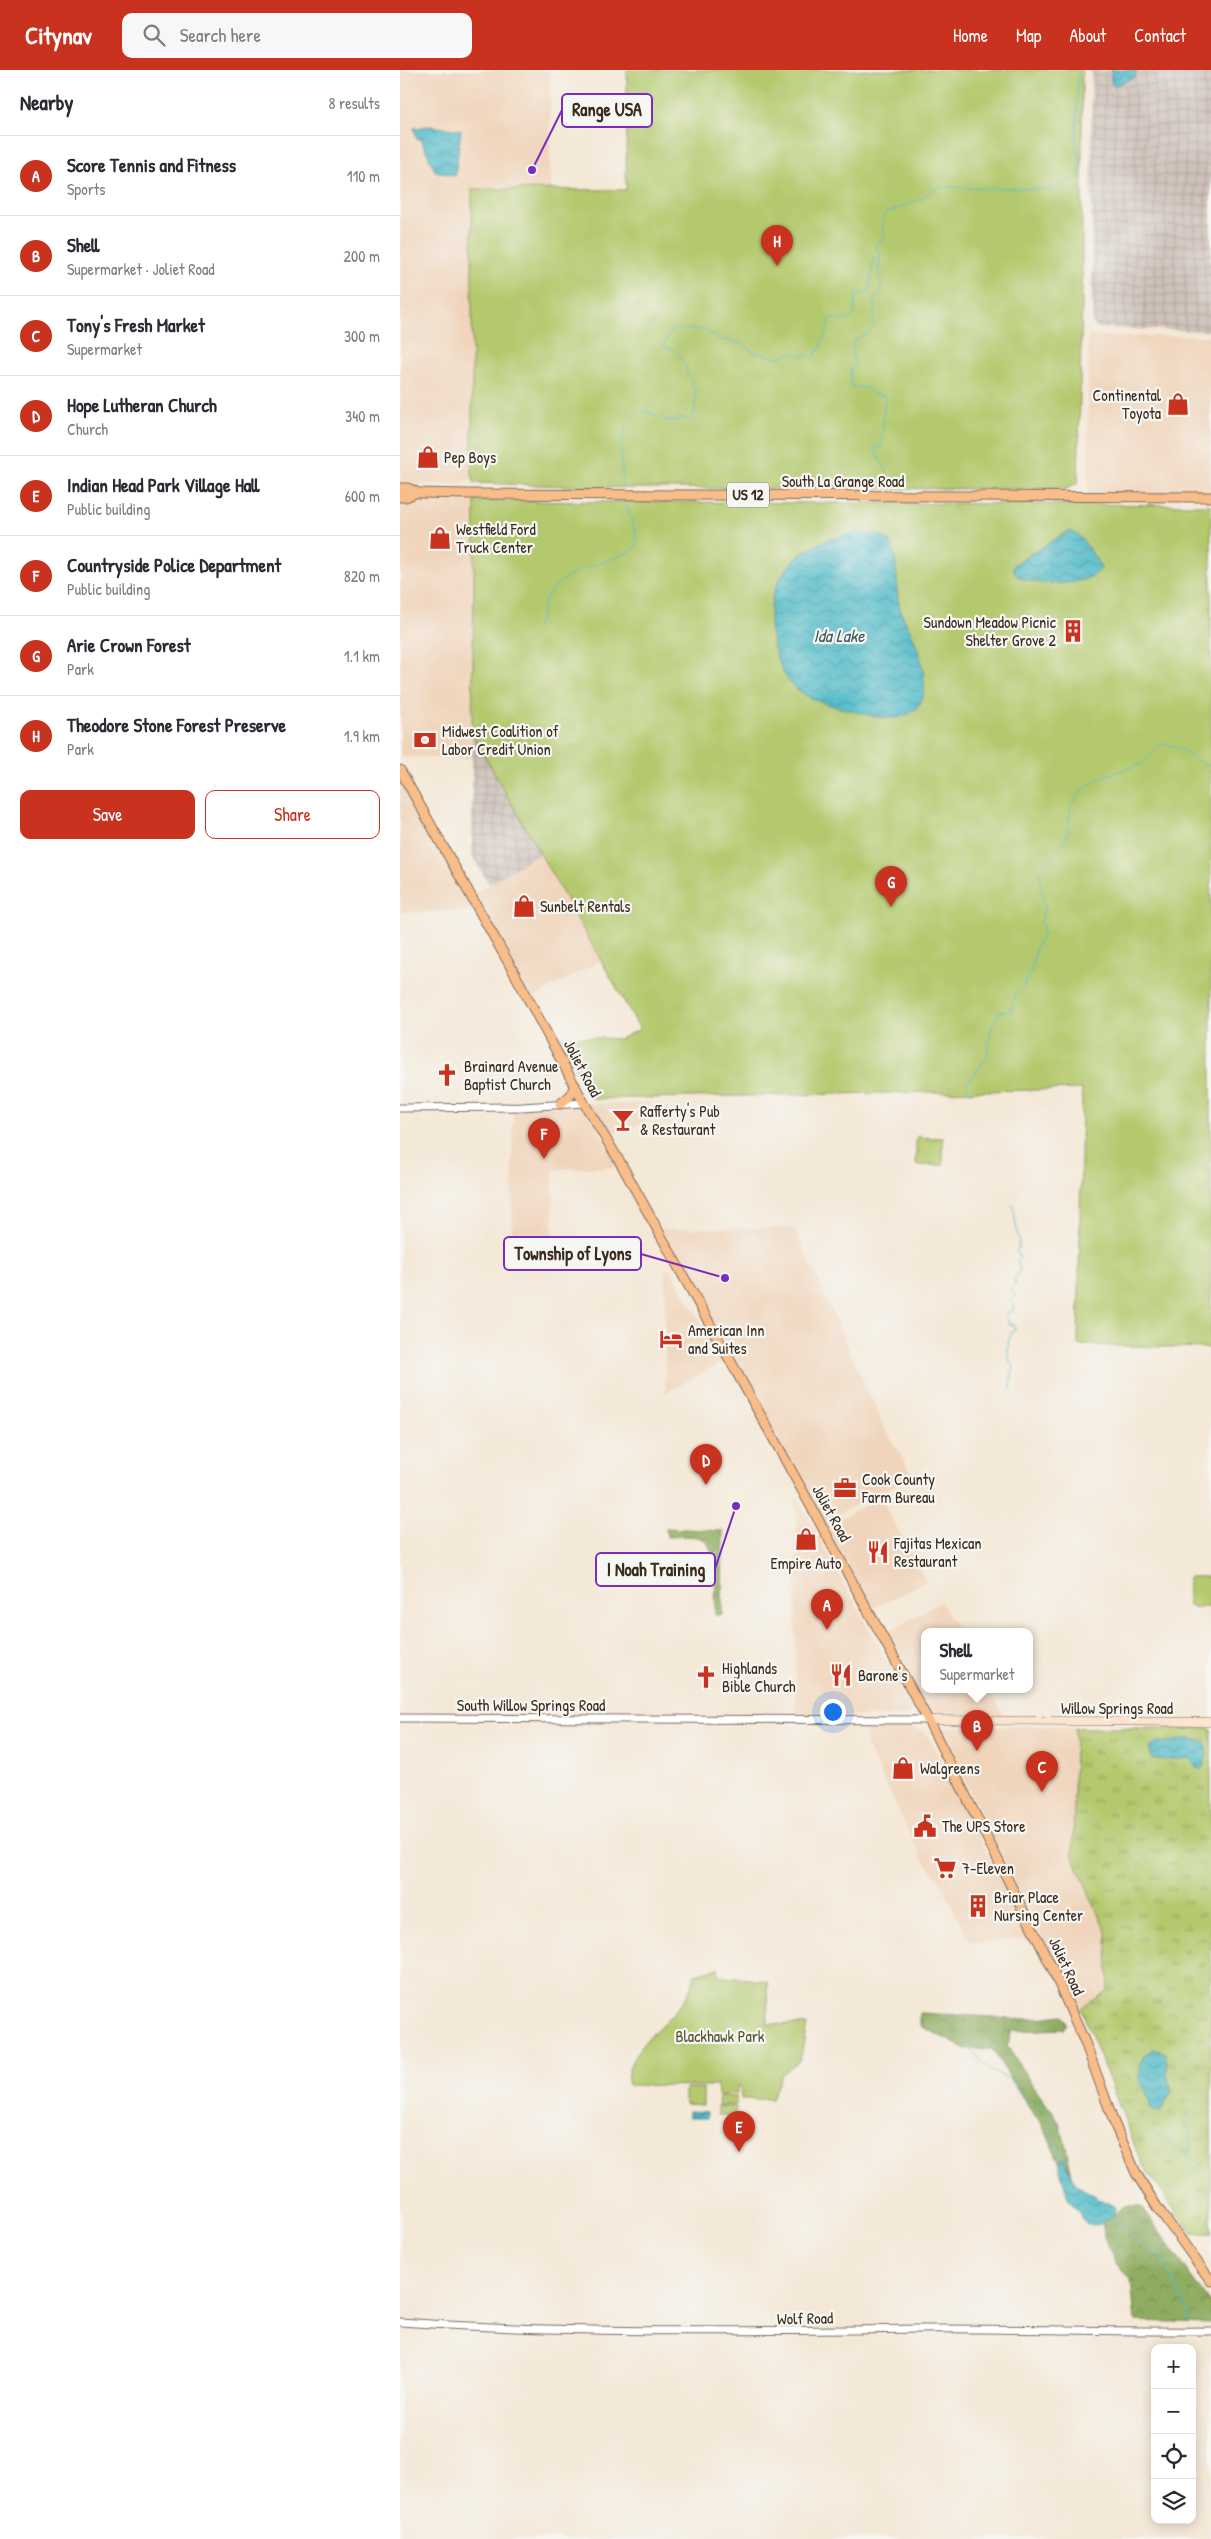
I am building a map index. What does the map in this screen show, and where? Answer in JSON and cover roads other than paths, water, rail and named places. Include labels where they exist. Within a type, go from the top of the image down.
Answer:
[{"type":"main road","name":"South La Grange Road","points":[[400,488],[408,488],[415,493]]},
{"type":"main road","name":"South La Grange Road","points":[[400,497],[406,497],[415,493],[1211,497]]},
{"type":"main road","name":"Joliet Road","points":[[400,770],[516,976],[575,1086],[620,1162],[928,1720],[1052,1968],[1086,2045],[1115,2125],[1136,2173],[1157,2207],[1211,2281]]},
{"type":"main road","points":[[560,1104],[570,1096],[575,1086]]},
{"type":"main road","name":"Willow Springs Road","points":[[928,1720],[1211,1722]]},
{"type":"street","points":[[400,1108],[522,1107],[584,1102]]},
{"type":"street","name":"South Willow Springs Road","points":[[400,1718],[663,1719]]},
{"type":"street","name":"Willow Springs Road","points":[[663,1719],[928,1720]]},
{"type":"street","name":"Wolf Road","points":[[400,2322],[460,2327],[666,2332],[919,2329],[1211,2331]]},
{"type":"water","points":[[1111,70],[1137,70],[1135,77],[1114,86],[1111,82]]},
{"type":"water","points":[[430,126],[461,130],[455,176],[435,171],[421,139],[417,139],[414,128]]},
{"type":"water","points":[[1068,531],[1076,533],[1081,538],[1098,562],[1101,568],[1095,575],[1060,584],[1035,582],[1016,575],[1013,568],[1015,564]]},
{"type":"water","name":"Ida Lake","points":[[864,533],[886,538],[893,551],[900,609],[918,650],[924,675],[922,699],[917,708],[908,715],[894,718],[877,717],[835,707],[800,692],[783,672],[773,643],[770,620],[772,599],[779,581],[790,565],[804,552],[822,543],[842,536]]},
{"type":"water","points":[[1190,1738],[1206,1744],[1207,1755],[1202,1769],[1196,1768],[1190,1758],[1164,1760],[1150,1756],[1150,1748],[1157,1742],[1171,1742]]},
{"type":"water","points":[[1153,2049],[1166,2053],[1168,2079],[1172,2092],[1160,2112],[1151,2109],[1146,2090],[1140,2079],[1144,2055]]},
{"type":"water","points":[[689,2111],[707,2112],[707,2118],[689,2118]]},
{"type":"water","points":[[1064,2158],[1076,2185],[1115,2207],[1114,2214],[1105,2221],[1095,2225],[1087,2224],[1068,2198],[1060,2169],[1060,2160]]},
{"type":"waterway","points":[[623,487],[622,443],[624,432],[634,415],[644,410],[663,419],[672,421],[682,418],[691,421],[694,413],[696,391],[691,386],[692,380],[687,374],[686,365],[674,349],[668,349],[663,345],[673,328],[705,330],[721,340],[745,344],[751,351],[779,358],[784,354],[790,353],[801,357],[807,354],[812,358],[816,357],[816,350],[820,350],[830,319],[851,318],[855,311],[856,295],[869,291],[874,258],[880,258],[881,252],[876,248],[879,241],[884,240],[882,225],[884,214],[921,199],[939,187],[1050,189],[1078,178],[1081,165],[1076,143],[1078,70]]},
{"type":"waterway","points":[[880,259],[881,294],[876,297],[873,320],[875,322],[869,332],[853,342],[852,354],[856,365],[850,369],[851,387],[866,388],[872,393],[885,396],[881,447],[874,447],[891,479],[887,481]]},
{"type":"waterway","points":[[536,629],[547,597],[558,584],[579,571],[636,548],[637,536],[625,501]]},
{"type":"waterway","points":[[1072,804],[1081,792],[1094,782],[1105,776],[1141,764],[1162,744],[1181,749],[1209,766],[1211,764]]},
{"type":"waterway","points":[[967,1083],[986,1059],[992,1026],[1000,1012],[1011,1011],[1016,994],[1023,987],[1031,971],[1036,947],[1044,932],[1041,923],[1045,906],[1039,875],[1057,854],[1067,836],[1071,808]]},
{"type":"waterway","points":[[966,1085],[970,1093]]},
{"type":"waterway","points":[[1011,1389],[1014,1367],[1009,1358],[1008,1342],[1015,1328],[1013,1324],[1009,1325],[1006,1313],[1013,1311],[1014,1306],[1010,1302],[1015,1296],[1011,1290],[1016,1284],[1014,1280],[1020,1269],[1017,1261],[1020,1257],[1017,1252],[1019,1244],[1013,1205]]},
{"type":"waterway","points":[[970,2043],[970,2048],[989,2070],[1013,2080],[1031,2105],[1044,2106],[1055,2124],[1051,2133],[1064,2159]]},
{"type":"waterway","points":[[1188,2112],[1186,2122],[1190,2137],[1189,2156],[1195,2169]]},
{"type":"waterway","points":[[1150,2129],[1187,2156]]},
{"type":"waterway","points":[[1110,2216],[1146,2249],[1160,2255],[1188,2311],[1188,2323]]},
{"type":"place","name":"Range USA","points":[[532,170]]},
{"type":"place","name":"Theodore Stone Forest Preserve","points":[[777,266]]},
{"type":"place","name":"Continental Toyota","points":[[1178,404]]},
{"type":"place","name":"Pep Boys","points":[[428,457]]},
{"type":"place","name":"Westfield Ford Truck Center","points":[[440,538]]},
{"type":"place","name":"Sundown Meadow Picnic Shelter Grove 2","points":[[1073,631]]},
{"type":"place","name":"Midwest Coalition of Labor Credit Union","points":[[425,740]]},
{"type":"place","name":"Sunbelt Rentals","points":[[524,906]]},
{"type":"place","name":"Arie Crown Forest","points":[[891,907]]},
{"type":"place","name":"Brainard Avenue Baptist Church","points":[[447,1075]]},
{"type":"place","name":"Rafferty's Pub & Restaurant","points":[[623,1120]]},
{"type":"place","name":"Countryside Police Department","points":[[544,1159]]},
{"type":"place","name":"Township of Lyons","points":[[725,1278]]},
{"type":"place","name":"American Inn and Suites","points":[[671,1339]]},
{"type":"place","name":"Hope Lutheran Church","points":[[706,1485]]},
{"type":"place","name":"Cook County Farm Bureau","points":[[845,1488]]},
{"type":"place","name":"I Noah Training","points":[[736,1506]]},
{"type":"place","name":"Empire Auto","points":[[806,1539]]},
{"type":"place","name":"Fajitas Mexican Restaurant","points":[[878,1552]]},
{"type":"place","name":"Score Tennis and Fitness","points":[[827,1630]]},
{"type":"place","name":"Barone's","points":[[841,1675]]},
{"type":"place","name":"Highlands Bible Church","points":[[706,1677]]},
{"type":"place","name":"Shell","points":[[977,1751]]},
{"type":"place","name":"Walgreens","points":[[903,1768]]},
{"type":"place","name":"Tony's Fresh Market","points":[[1042,1792]]},
{"type":"place","name":"The UPS Store","points":[[925,1826]]},
{"type":"place","name":"7-Eleven","points":[[945,1868]]},
{"type":"place","name":"Briar Place Nursing Center","points":[[978,1906]]},
{"type":"place","name":"Indian Head Park Village Hall","points":[[739,2152]]},
{"type":"park label","name":"Blackhawk Park","points":[[720,2036]]}]
